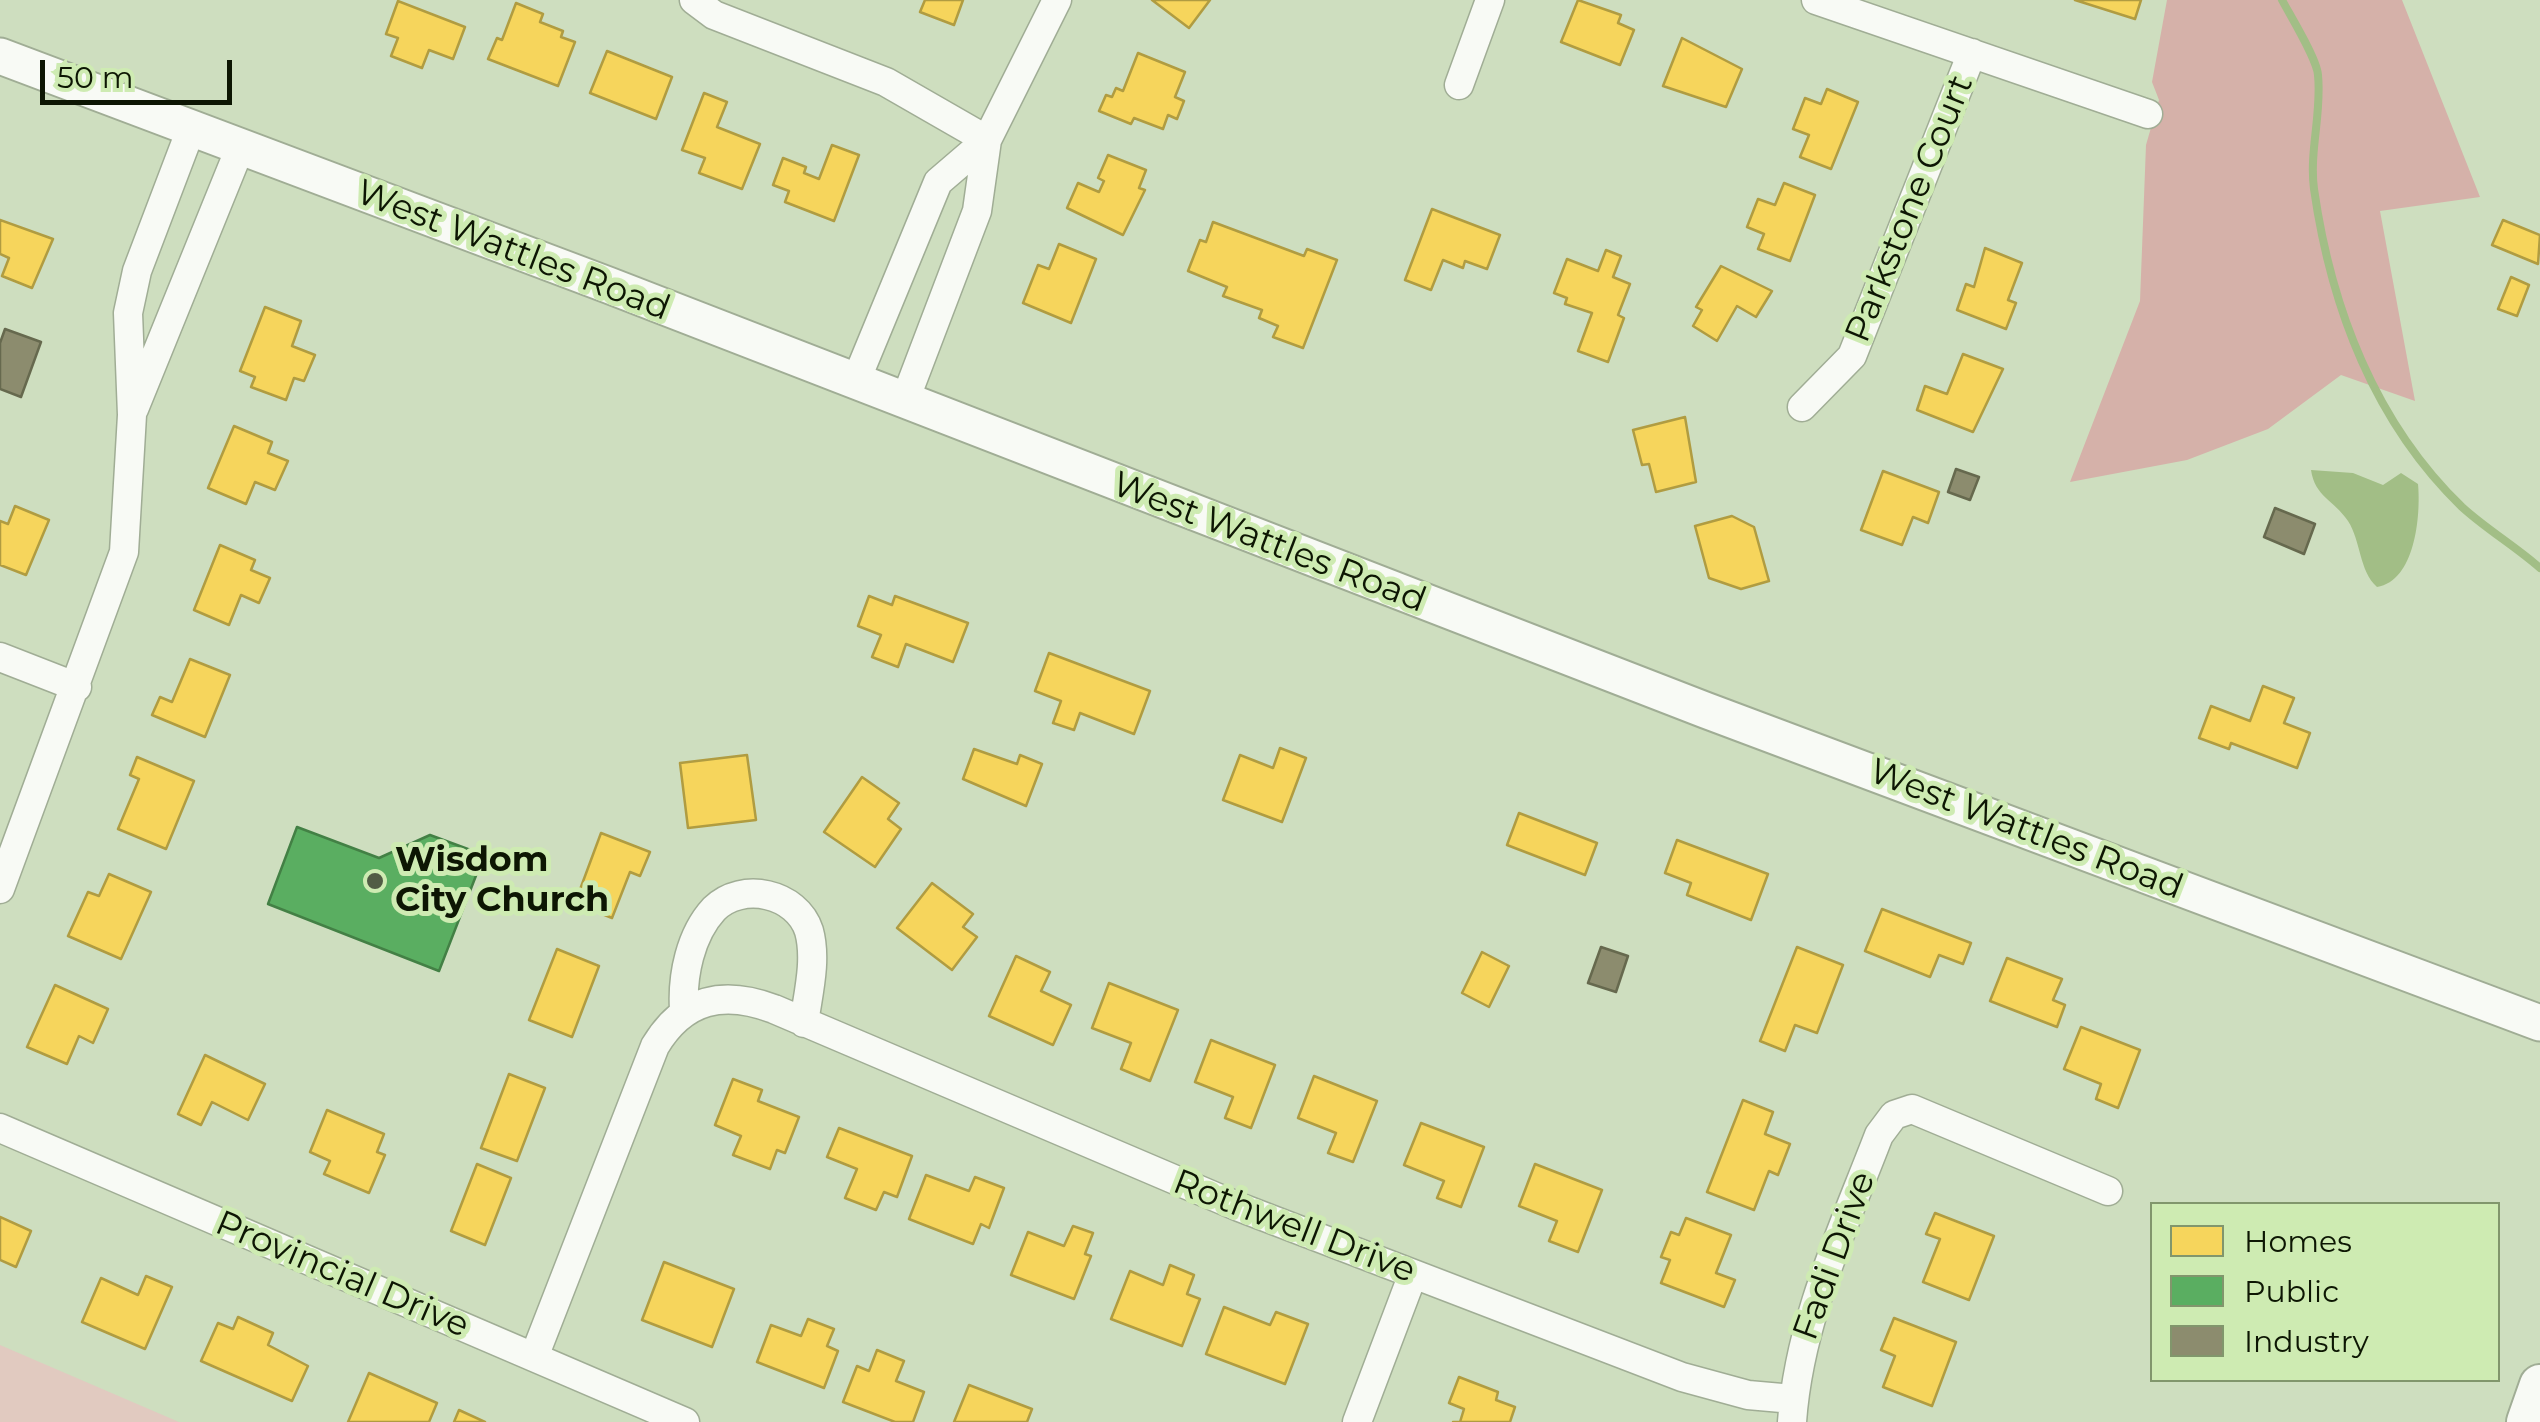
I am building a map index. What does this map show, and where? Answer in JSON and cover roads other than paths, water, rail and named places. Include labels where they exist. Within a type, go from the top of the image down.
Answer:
[{"type":"main road","points":[[2527,1422],[2540,1385]]},
{"type":"street","points":[[694,0],[714,15],[886,82],[987,140]]},
{"type":"street","points":[[904,400],[978,211],[987,140],[1057,0]]},
{"type":"street","points":[[1459,85],[1490,0]]},
{"type":"street","points":[[1816,0],[2148,114]]},
{"type":"street","name":"Parkstone Court","points":[[1802,407],[1852,356],[1972,52]]},
{"type":"street","name":"West Wattles Road","points":[[0,56],[1705,710],[2540,1023]]},
{"type":"street","points":[[0,888],[124,552],[132,415],[128,313],[138,271],[191,129]]},
{"type":"street","points":[[855,382],[938,182],[987,140]]},
{"type":"street","points":[[132,415],[172,326],[240,148]]},
{"type":"street","points":[[0,657],[77,687]]},
{"type":"street","points":[[534,1357],[655,1046],[684,1010],[682,978],[701,930],[720,904],[753,892],[777,898],[794,908],[808,927],[812,950],[804,1023]]},
{"type":"street","name":"Rothwell Drive","points":[[684,1010],[706,1000],[737,998],[1222,1200],[1682,1377],[1748,1394],[1793,1411]]},
{"type":"street","name":"Fadi Drive","points":[[1793,1411],[1812,1308],[1879,1135],[1894,1115],[1912,1109],[2108,1191]]},
{"type":"street","name":"Provincial Drive","points":[[0,1128],[685,1422]]},
{"type":"street","points":[[1357,1422],[1413,1274]]},
{"type":"waterway","points":[[2282,0],[2317,68],[2314,189],[2332,277],[2362,361],[2381,401],[2431,474],[2471,515],[2540,568]]},
{"type":"place","name":"Wisdom City Church","points":[[375,881]]}]
